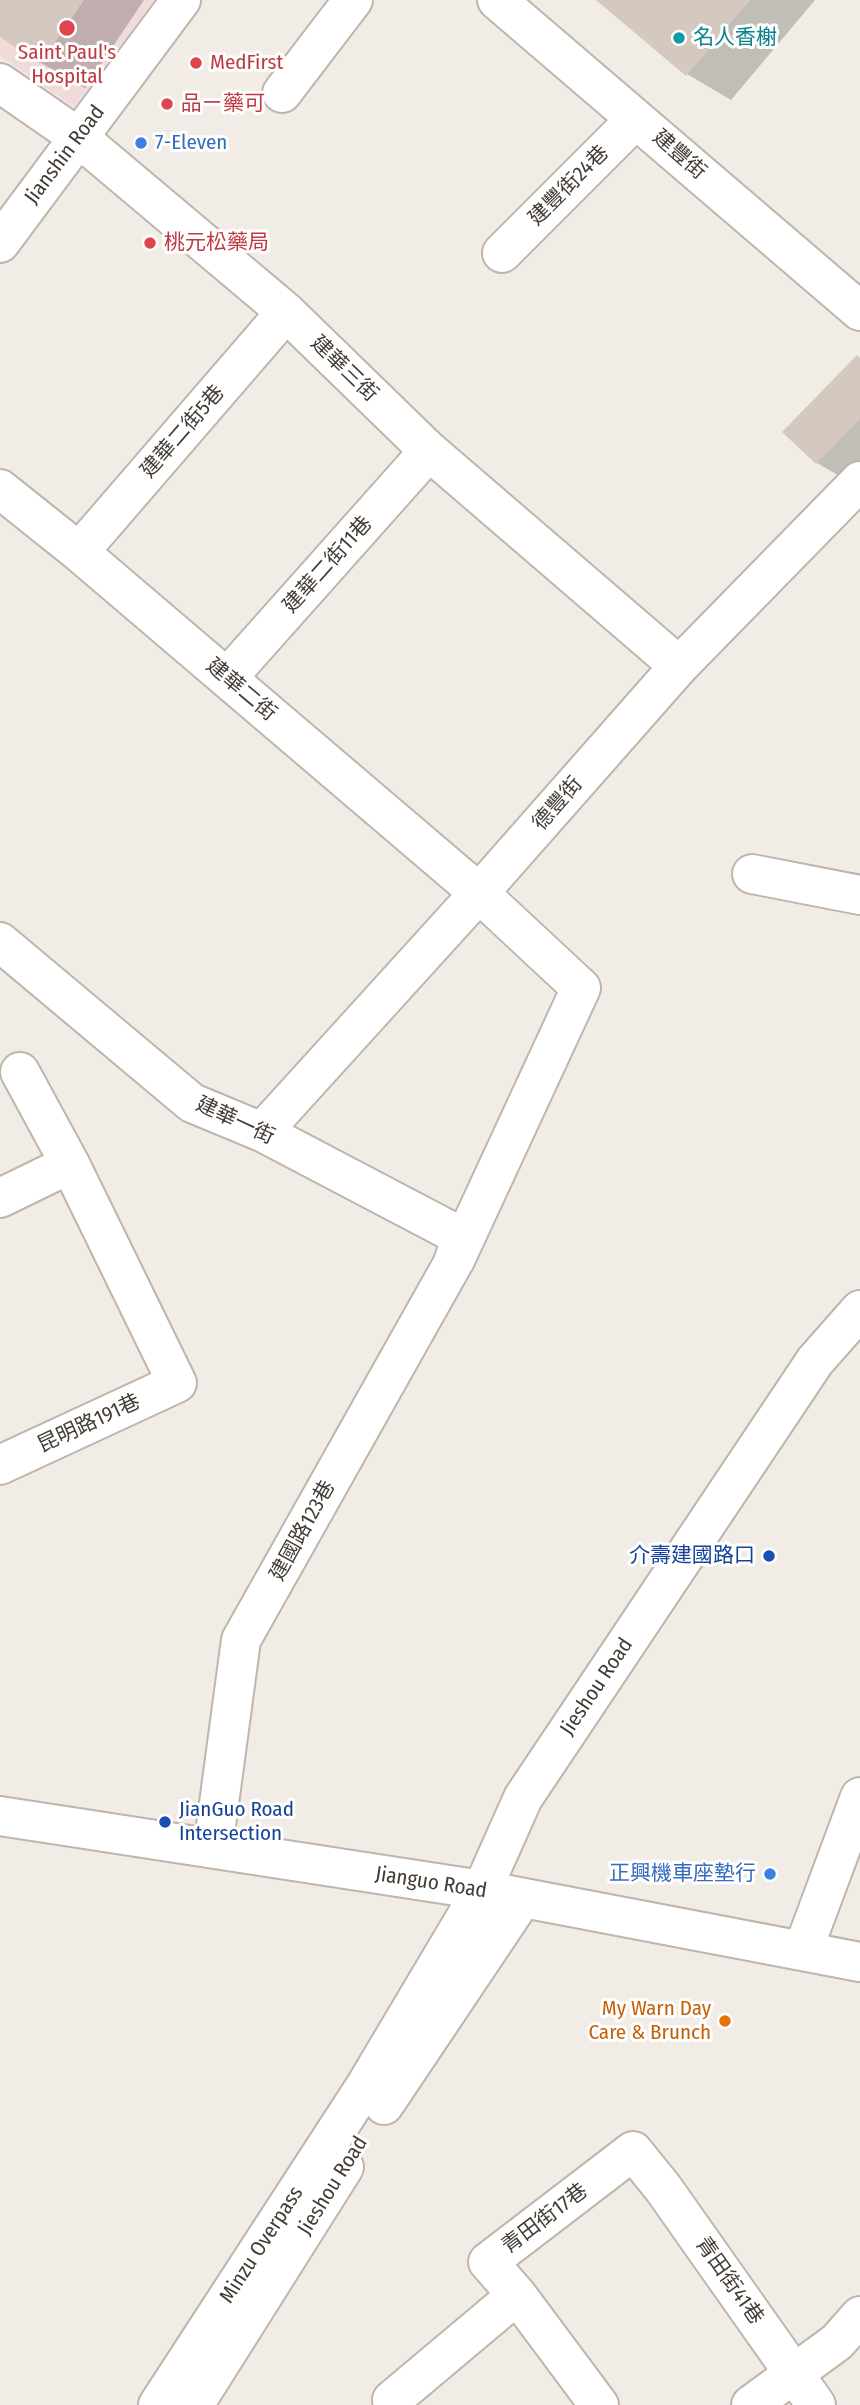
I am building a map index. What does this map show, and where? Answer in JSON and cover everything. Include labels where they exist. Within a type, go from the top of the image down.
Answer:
[{"type":"street","name":"Jianshin Road","points":[[0,243],[181,0]]},
{"type":"street","points":[[282,93],[353,0]]},
{"type":"street","name":"建豐街","points":[[497,0],[860,310]]},
{"type":"street","name":"建華三街","points":[[0,83],[78,137],[286,312],[429,451],[679,666]]},
{"type":"street","name":"建豐街24巷","points":[[502,253],[636,119]]},
{"type":"street","name":"建華二街5巷","points":[[79,552],[286,312]]},
{"type":"street","name":"建華二街11巷","points":[[227,678],[429,451]]},
{"type":"street","name":"德豐街","points":[[262,1132],[679,666],[860,481]]},
{"type":"street","name":"建華二街","points":[[0,489],[79,552],[479,892],[581,988],[457,1251]]},
{"type":"street","points":[[752,874],[860,895]]},
{"type":"street","name":"建華一街","points":[[0,942],[192,1103],[262,1132],[457,1251]]},
{"type":"street","points":[[0,1198],[70,1164],[20,1072]]},
{"type":"street","name":"昆明路191巷","points":[[0,1465],[177,1383],[70,1164]]},
{"type":"street","name":"建國路123巷","points":[[213,1848],[241,1640],[457,1251]]},
{"type":"street","name":"Jieshou Road","points":[[366,2085],[523,1798],[815,1361],[860,1310]]},
{"type":"street","points":[[803,1950],[860,1797]]},
{"type":"street","name":"Jianguo Road","points":[[0,1816],[472,1889],[860,1962]]},
{"type":"street","name":"Jieshou Road","points":[[139,2405],[345,2069],[472,1889]]},
{"type":"street","name":"Jieshou Road","points":[[194,2405],[405,2071],[522,1899]]},
{"type":"street","name":"Minzu Overpass","points":[[158,2405],[366,2085]]},
{"type":"street","name":"青田街17巷","points":[[517,2295],[488,2262],[634,2151],[663,2188]]},
{"type":"street","name":"青田街41巷","points":[[663,2188],[816,2405]]},
{"type":"street","points":[[395,2405],[392,2400],[517,2295],[599,2405]]},
{"type":"street","points":[[751,2405],[837,2342],[860,2316]]},
{"type":"shaded area","name":"Saint Paul's Hospital","points":[[0,0],[154,0],[74,107],[0,56]]},
{"type":"building","points":[[0,0],[84,0],[40,64],[0,37]]},
{"type":"building","name":"名人香榭","points":[[596,0],[750,0],[686,76]]},
{"type":"building","points":[[857,355],[860,358],[860,419],[816,464],[782,432]]},
{"type":"place","name":"Saint Paul's Hospital","points":[[67,28]]},
{"type":"place","name":"名人香榭","points":[[679,38]]},
{"type":"place","name":"MedFirst","points":[[196,63]]},
{"type":"place","name":"品ㄧ藥可","points":[[167,104]]},
{"type":"place","name":"7-Eleven","points":[[141,143]]},
{"type":"place","name":"桃元松藥局","points":[[150,243]]},
{"type":"place","name":"介壽建國路口","points":[[769,1556]]},
{"type":"place","name":"JianGuo Road Intersection","points":[[165,1822]]},
{"type":"place","name":"正興機車座墊行","points":[[770,1874]]},
{"type":"place","name":"My Warn Day Care & Brunch","points":[[725,2021]]}]
